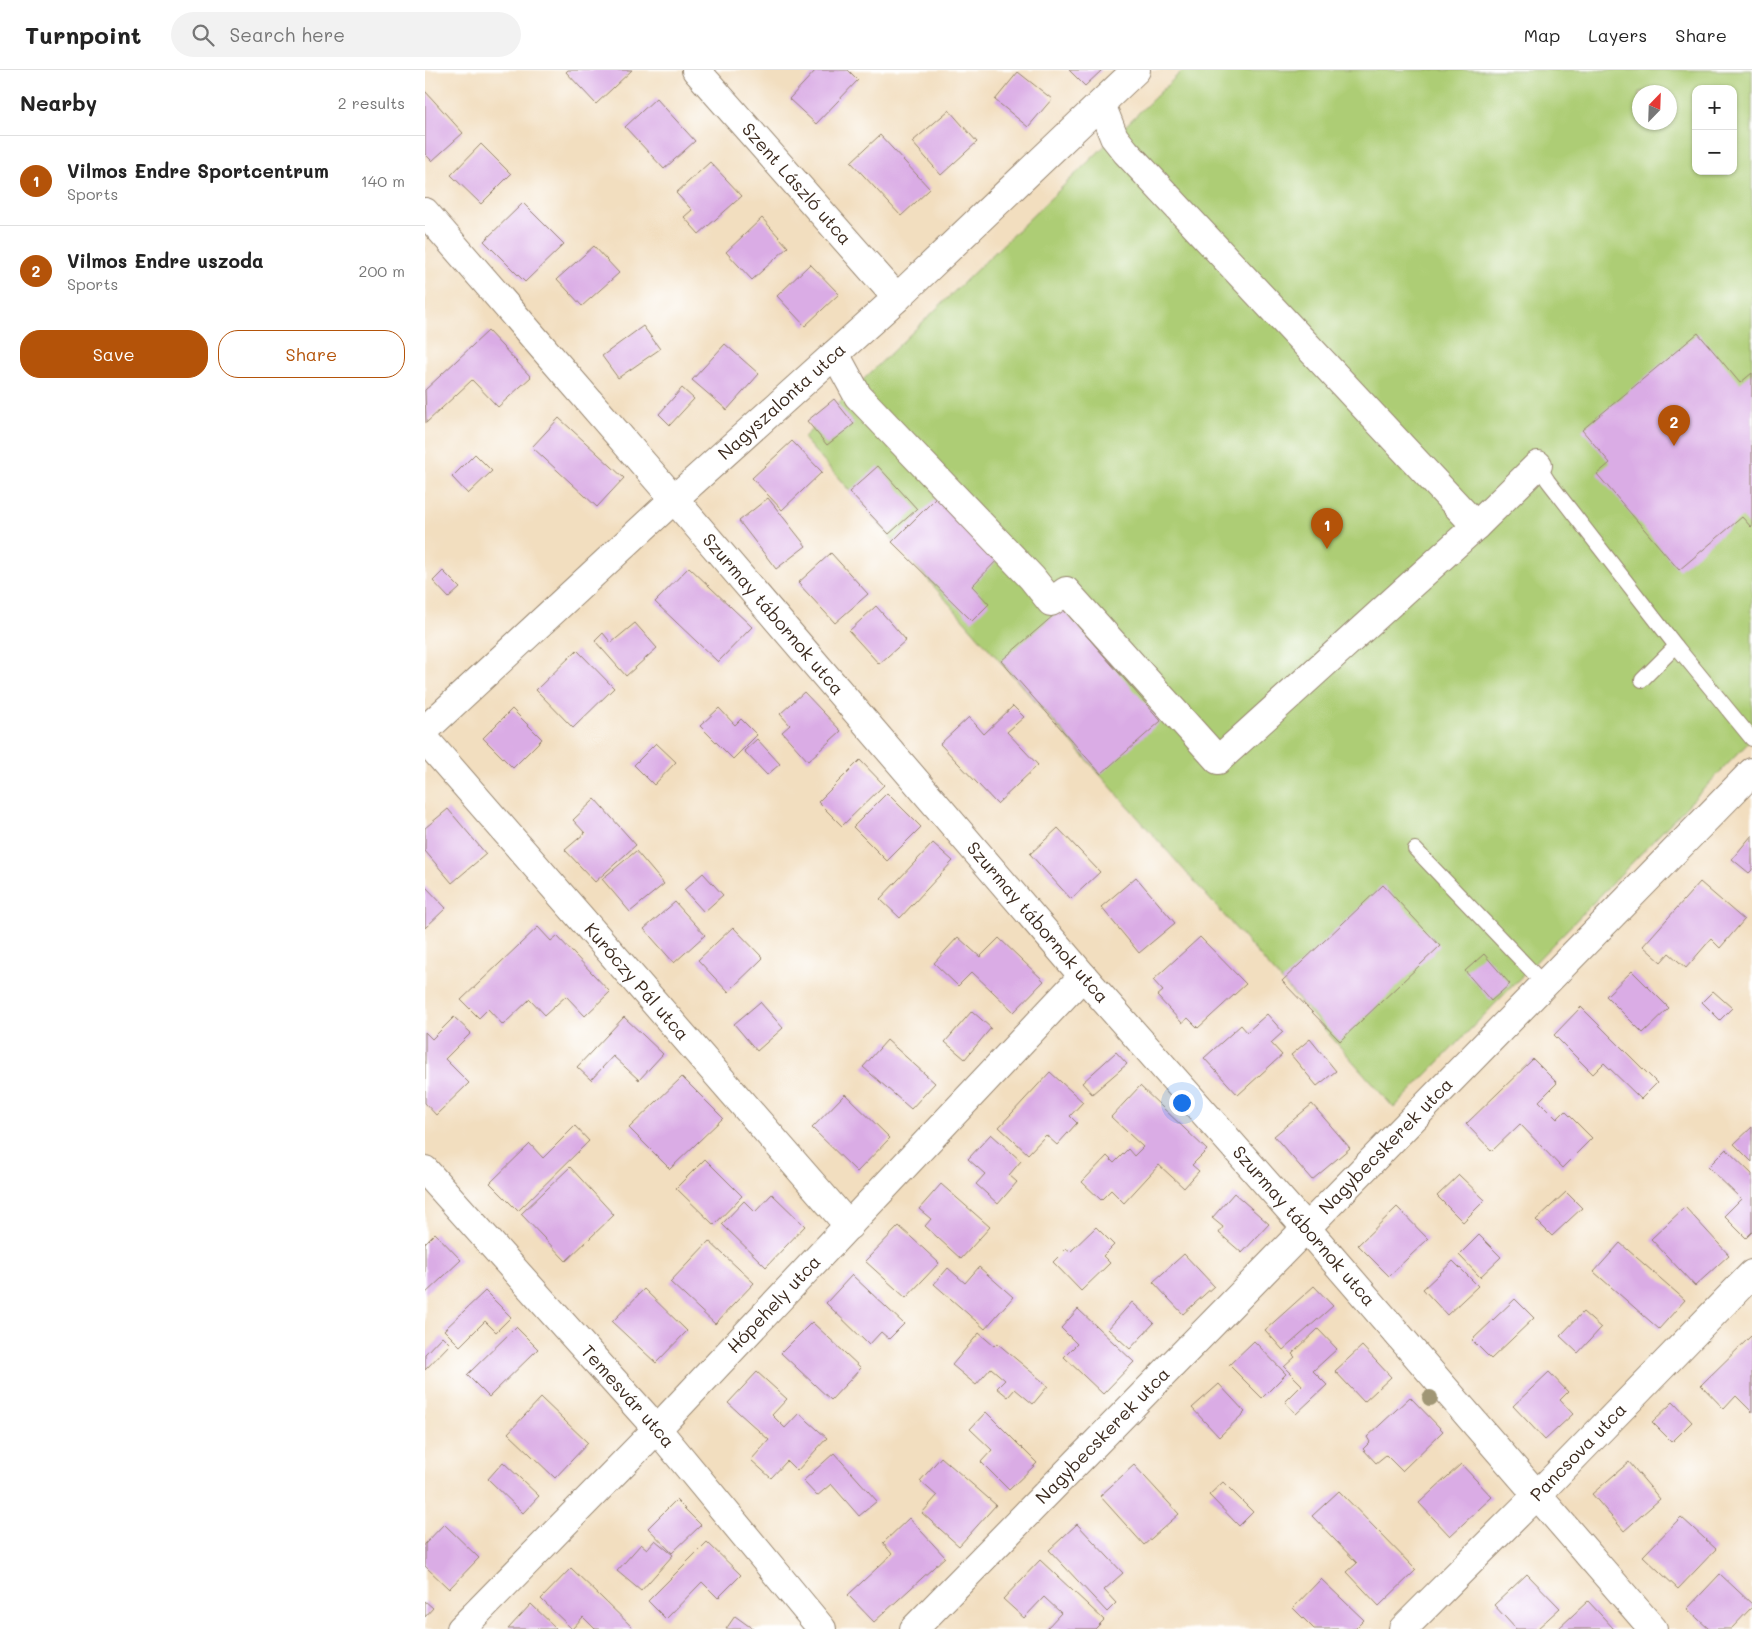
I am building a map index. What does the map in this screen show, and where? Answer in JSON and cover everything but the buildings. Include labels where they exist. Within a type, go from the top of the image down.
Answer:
[{"type":"street","name":"Szent László utca","points":[[696,70],[897,298]]},
{"type":"street","name":"Nagyszalonta utca","points":[[425,730],[674,499],[897,298],[1135,70]]},
{"type":"street","points":[[1101,104],[1114,137],[1126,152],[1475,526]]},
{"type":"street","name":"Szurmay tábornok utca","points":[[425,212],[1083,976],[1306,1228],[1653,1629]]},
{"type":"street","points":[[835,354],[858,396],[1032,578],[1051,602],[1067,591],[1218,760],[1475,526],[1538,465]]},
{"type":"street","name":"Kuróczy Pál utca","points":[[425,739],[849,1226]]},
{"type":"street","name":"Nagybecskerek utca","points":[[914,1629],[1752,772]]},
{"type":"street","name":"Hópehely utca","points":[[461,1629],[657,1429],[1083,976]]},
{"type":"street","name":"Temesvár utca","points":[[427,1176],[657,1429],[821,1629]]},
{"type":"street","name":"Pancsova utca","points":[[1403,1629],[1537,1495],[1752,1274]]},
{"type":"lane","points":[[1538,465],[1547,481],[1676,646],[1752,739]]},
{"type":"lane","points":[[1642,680],[1676,646]]},
{"type":"lane","points":[[1415,850],[1544,984]]},
{"type":"green space","points":[[1183,70],[1752,70],[1752,739],[1394,1108],[803,438]]},
{"type":"place","name":"Vilmos Endre uszoda","points":[[1674,446]]},
{"type":"place","name":"Vilmos Endre Sportcentrum","points":[[1327,549]]}]
